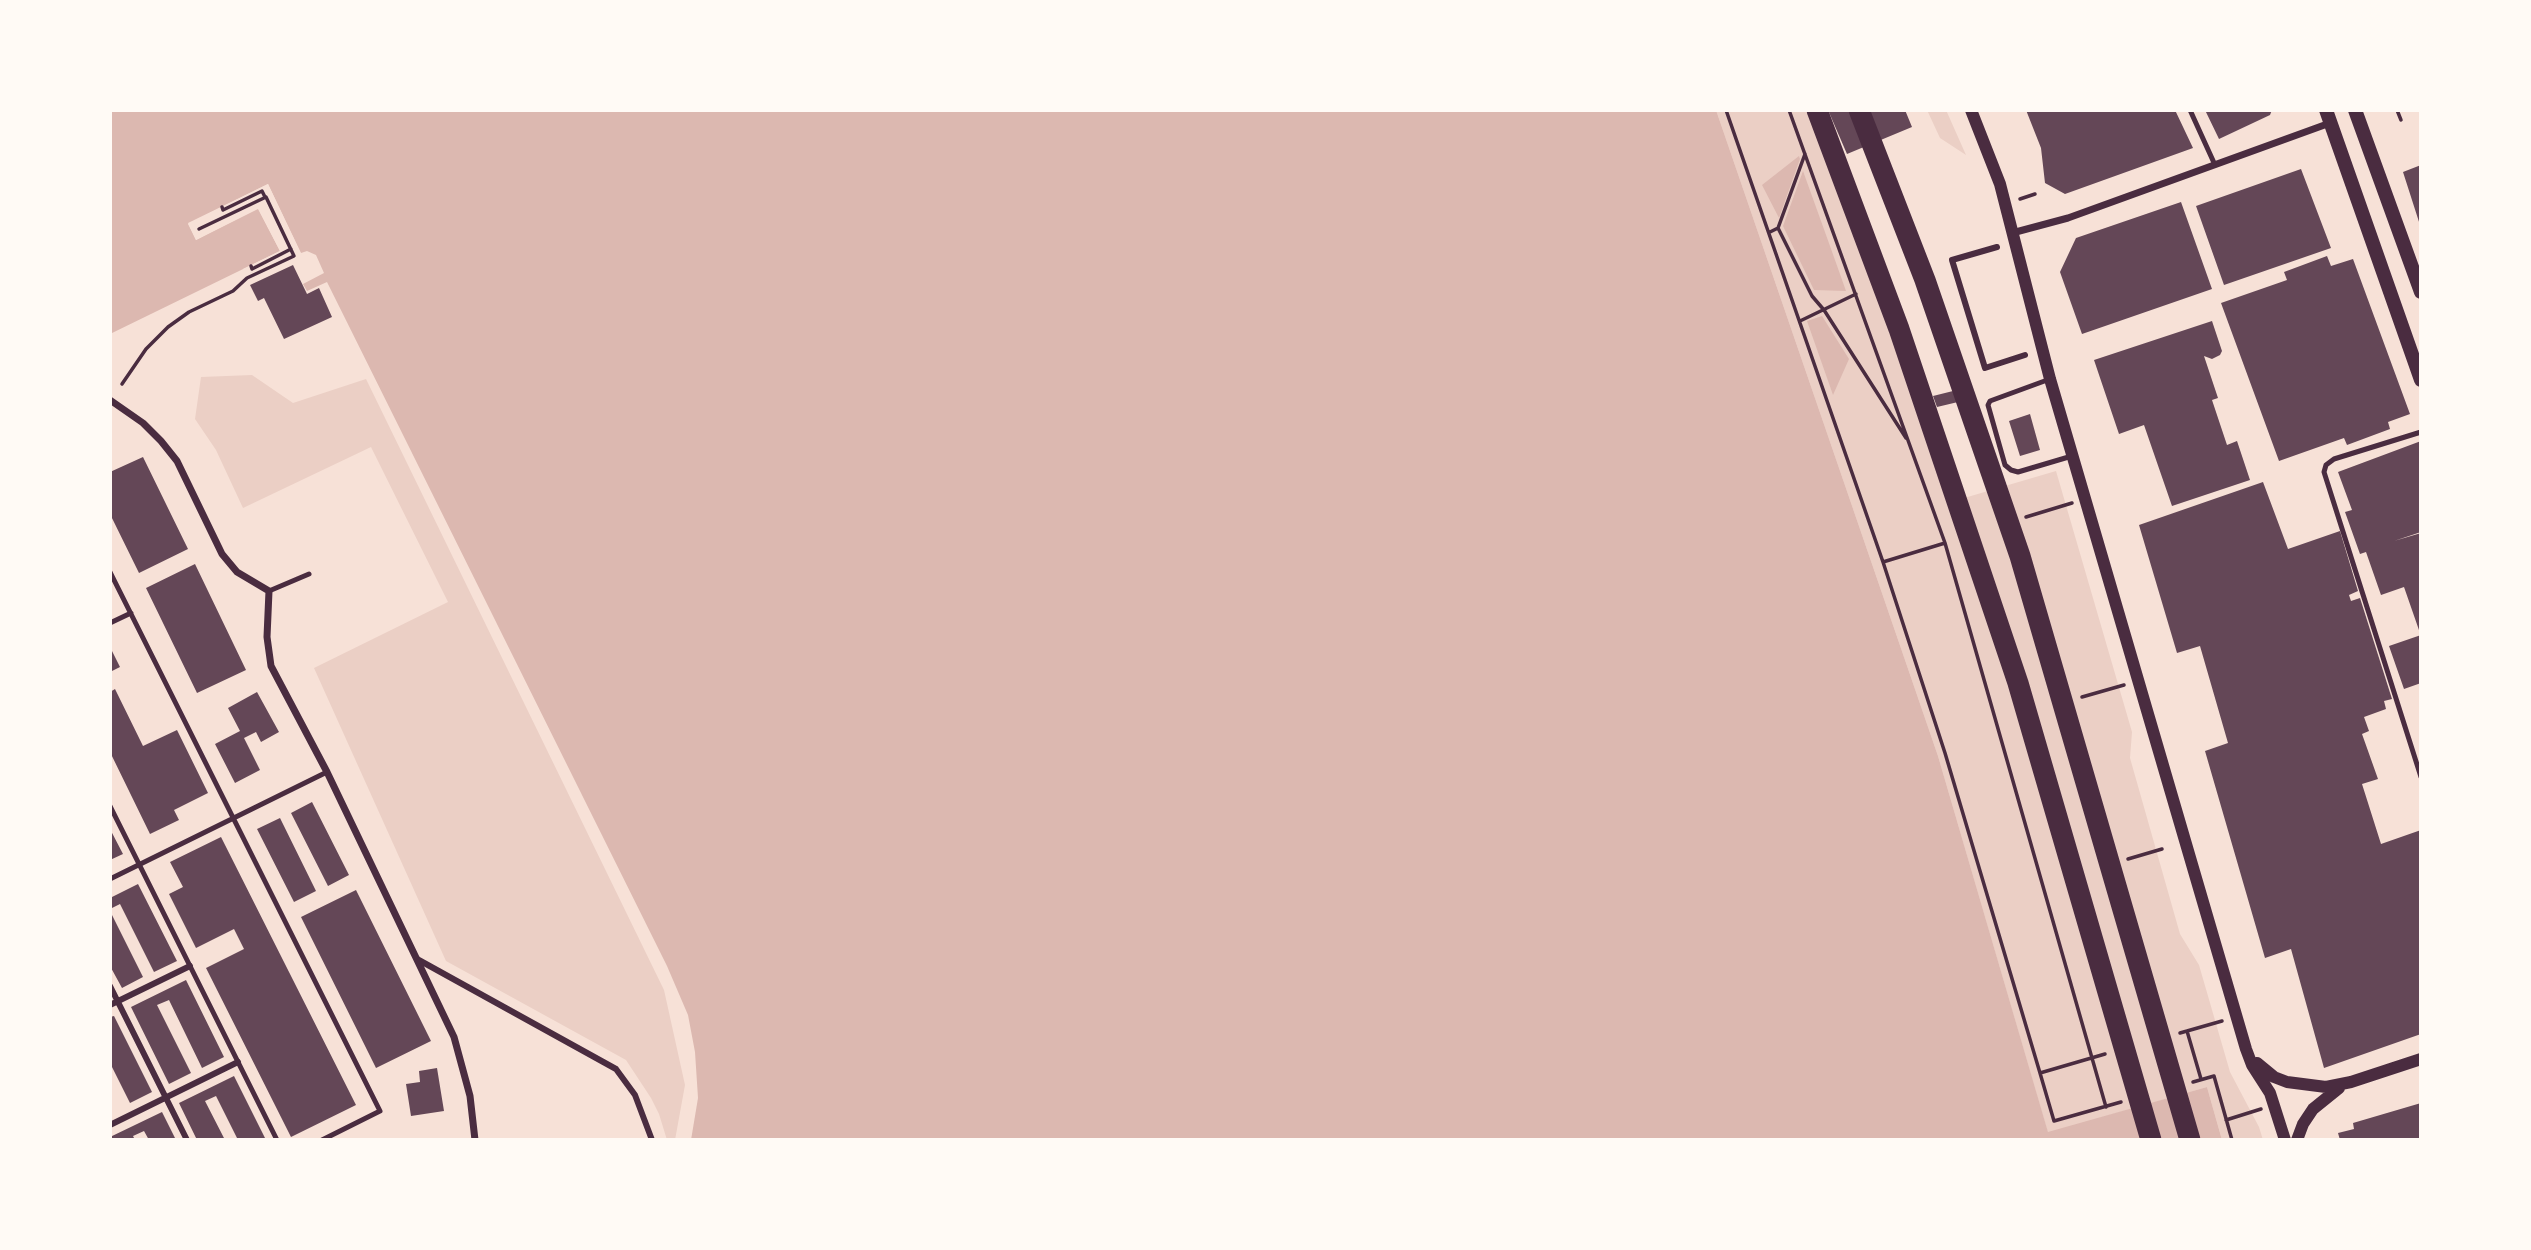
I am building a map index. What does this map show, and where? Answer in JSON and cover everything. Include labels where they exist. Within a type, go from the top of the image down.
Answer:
[{"type":"highway","points":[[1817,110],[1899,329],[2018,683],[2151,1140]]},
{"type":"highway","points":[[1859,110],[1925,280],[2020,556],[2190,1140]]},
{"type":"main road","points":[[2359,111],[2421,292]]},
{"type":"main road","points":[[2328,117],[2421,380]]},
{"type":"street","points":[[1971,110],[1995,168],[2050,379],[2246,1049],[2252,1065],[2270,1093],[2286,1140]]},
{"type":"street","points":[[2011,233],[2068,218],[2215,165],[2328,117]]},
{"type":"street","points":[[1997,247],[1952,260],[1986,368],[2025,355]]},
{"type":"street","points":[[110,400],[143,423],[161,441],[177,461],[222,554],[237,572],[269,591],[267,637],[271,666],[327,772],[454,1037],[470,1096],[475,1140]]},
{"type":"street","points":[[417,959],[615,1069],[635,1095],[652,1140]]},
{"type":"street","points":[[110,1005],[190,966]]},
{"type":"street","points":[[110,986],[187,1140]]},
{"type":"street","points":[[2246,1049],[2263,1070],[2287,1082],[2326,1087],[2351,1082],[2421,1059]]},
{"type":"street","points":[[110,1125],[238,1062]]},
{"type":"street","points":[[2297,1140],[2302,1124],[2313,1109],[2330,1093],[2351,1082]]},
{"type":"lane","points":[[2190,110],[2215,165]]},
{"type":"lane","points":[[2050,379],[1990,401],[1988,405],[2005,465],[2011,471],[2018,472],[2072,456]]},
{"type":"lane","points":[[2421,432],[2334,459],[2326,465],[2324,472],[2421,777]]},
{"type":"lane","points":[[110,572],[380,1111],[322,1140]]},
{"type":"lane","points":[[269,591],[309,573]]},
{"type":"lane","points":[[110,623],[131,613]]},
{"type":"lane","points":[[110,879],[327,772]]},
{"type":"lane","points":[[110,806],[277,1140]]},
{"type":"path","points":[[1726,110],[1884,562],[1945,753],[2054,1121],[2129,1100]]},
{"type":"path","points":[[1789,110],[1945,543],[2106,1107]]},
{"type":"path","points":[[2397,110],[2401,120]]},
{"type":"path","points":[[1769,232],[1778,228],[1805,153]]},
{"type":"path","points":[[122,384],[146,349],[168,327],[189,313],[233,292],[247,278],[294,256],[262,191],[223,210],[222,206]]},
{"type":"path","points":[[200,229],[265,197]]},
{"type":"path","points":[[1778,228],[1812,296],[1824,310],[1910,445]]},
{"type":"path","points":[[251,265],[252,268],[291,250]]},
{"type":"path","points":[[1800,321],[1856,294]]},
{"type":"path","points":[[2072,700],[2124,685]]},
{"type":"path","points":[[2174,1034],[2222,1021]]},
{"type":"path","points":[[2187,1031],[2201,1080]]},
{"type":"path","points":[[2040,1073],[2115,1051]]},
{"type":"path","points":[[2189,1083],[2214,1076],[2232,1140]]},
{"type":"path","points":[[2226,1119],[2257,1110]]},
{"type":"shaded area","points":[[110,110],[1716,110],[1938,756],[2048,1132],[2207,1087],[2222,1140],[691,1140],[698,1098],[695,1052],[688,1015],[667,966],[327,282],[307,291],[303,284],[324,273],[316,255],[307,251],[301,253],[268,184],[188,224],[196,240],[258,208],[280,251],[110,334]]},
{"type":"shaded area","points":[[1716,110],[1811,110],[1954,501],[2056,471],[2132,732],[2130,758],[2180,934],[2199,965],[2230,1072],[2263,1140],[2222,1140],[2207,1087],[2048,1133],[1938,756]]},
{"type":"shaded area","points":[[1927,110],[1946,110],[1966,155],[1940,138]]},
{"type":"shaded area","points":[[1799,156],[1800,159],[1779,218],[1762,185]]},
{"type":"shaded area","points":[[1803,171],[1846,291],[1814,290],[1783,226]]},
{"type":"shaded area","points":[[1822,316],[1849,359],[1833,395],[1807,321]]},
{"type":"shaded area","points":[[252,375],[293,403],[366,379],[664,990],[685,1085],[675,1140],[667,1140],[651,1098],[626,1060],[446,961],[314,668],[448,602],[371,447],[243,508],[216,450],[195,419],[201,377]]},
{"type":"pier","points":[[268,184],[302,256],[298,254],[266,189],[193,225],[198,235],[256,205],[261,207],[283,252],[244,273],[243,269],[280,251],[258,209],[196,240],[188,223]]},
{"type":"building","points":[[1828,110],[1905,110],[1912,127],[1847,154]]},
{"type":"building","points":[[2026,110],[2175,110],[2193,148],[2065,194],[2045,183],[2041,148]]},
{"type":"building","points":[[2205,110],[2272,110],[2270,115],[2219,139]]},
{"type":"building","points":[[2421,165],[2421,225],[2420,225],[2403,172]]},
{"type":"building","points":[[2301,169],[2331,248],[2224,285],[2196,206]]},
{"type":"building","points":[[2181,202],[2212,289],[2082,334],[2060,272],[2076,238]]},
{"type":"building","points":[[2327,256],[2331,266],[2353,259],[2410,414],[2388,422],[2390,429],[2347,445],[2344,438],[2279,461],[2221,303],[2287,280],[2284,272]]},
{"type":"building","points":[[293,265],[307,294],[319,288],[332,317],[284,339],[264,298],[258,301],[250,285]]},
{"type":"building","points":[[2212,321],[2222,351],[2212,359],[2204,356],[2218,398],[2212,400],[2227,445],[2237,441],[2250,480],[2172,506],[2144,425],[2119,434],[2094,360]]},
{"type":"building","points":[[1953,391],[1958,402],[1937,407],[1933,396]]},
{"type":"building","points":[[2030,414],[2040,450],[2020,456],[2009,421]]},
{"type":"building","points":[[2421,441],[2421,532],[2394,541],[2421,533],[2420,633],[2404,587],[2381,595],[2366,552],[2360,554],[2345,512],[2352,510],[2338,472]]},
{"type":"building","points":[[143,457],[188,549],[139,573],[110,514],[110,472]]},
{"type":"building","points":[[2263,482],[2288,549],[2340,531],[2358,591],[2349,595],[2351,601],[2360,598],[2392,699],[2384,701],[2386,709],[2364,717],[2369,731],[2362,734],[2378,779],[2362,784],[2381,844],[2421,830],[2421,1034],[2324,1068],[2291,949],[2265,958],[2205,751],[2228,743],[2200,646],[2177,653],[2139,525]]},
{"type":"building","points":[[195,564],[246,670],[197,693],[146,588]]},
{"type":"building","points":[[2421,635],[2421,683],[2404,689],[2389,646]]},
{"type":"building","points":[[110,647],[120,667],[110,672]]},
{"type":"building","points":[[115,689],[143,746],[177,730],[208,793],[174,810],[179,820],[150,834],[110,752],[110,692]]},
{"type":"building","points":[[257,692],[279,732],[261,742],[256,732],[244,738],[260,770],[235,783],[215,744],[240,731],[228,708]]},
{"type":"building","points":[[312,802],[349,875],[328,886],[291,813]]},
{"type":"building","points":[[280,818],[316,891],[294,902],[257,829]]},
{"type":"building","points":[[110,829],[123,854],[110,860]]},
{"type":"building","points":[[221,837],[356,1105],[291,1137],[206,968],[244,949],[234,929],[196,948],[169,894],[183,887],[170,862]]},
{"type":"building","points":[[138,884],[177,961],[154,972],[120,904],[110,909],[110,898]]},
{"type":"building","points":[[356,890],[431,1041],[376,1068],[301,917]]},
{"type":"building","points":[[110,911],[143,977],[122,988],[110,966]]},
{"type":"building","points":[[186,980],[224,1057],[202,1068],[169,1000],[157,1005],[191,1073],[169,1084],[131,1007]]},
{"type":"building","points":[[114,1016],[152,1092],[130,1103],[110,1063],[110,1017]]},
{"type":"building","points":[[437,1068],[444,1111],[411,1116],[406,1084],[420,1082],[419,1071]]},
{"type":"building","points":[[234,1076],[266,1140],[238,1140],[216,1096],[205,1101],[225,1140],[197,1140],[179,1103]]},
{"type":"building","points":[[2421,1103],[2421,1140],[2340,1140],[2338,1133],[2354,1129],[2353,1123]]},
{"type":"building","points":[[162,1112],[176,1140],[149,1140],[144,1131],[133,1136],[135,1140],[110,1140],[110,1137]]}]
